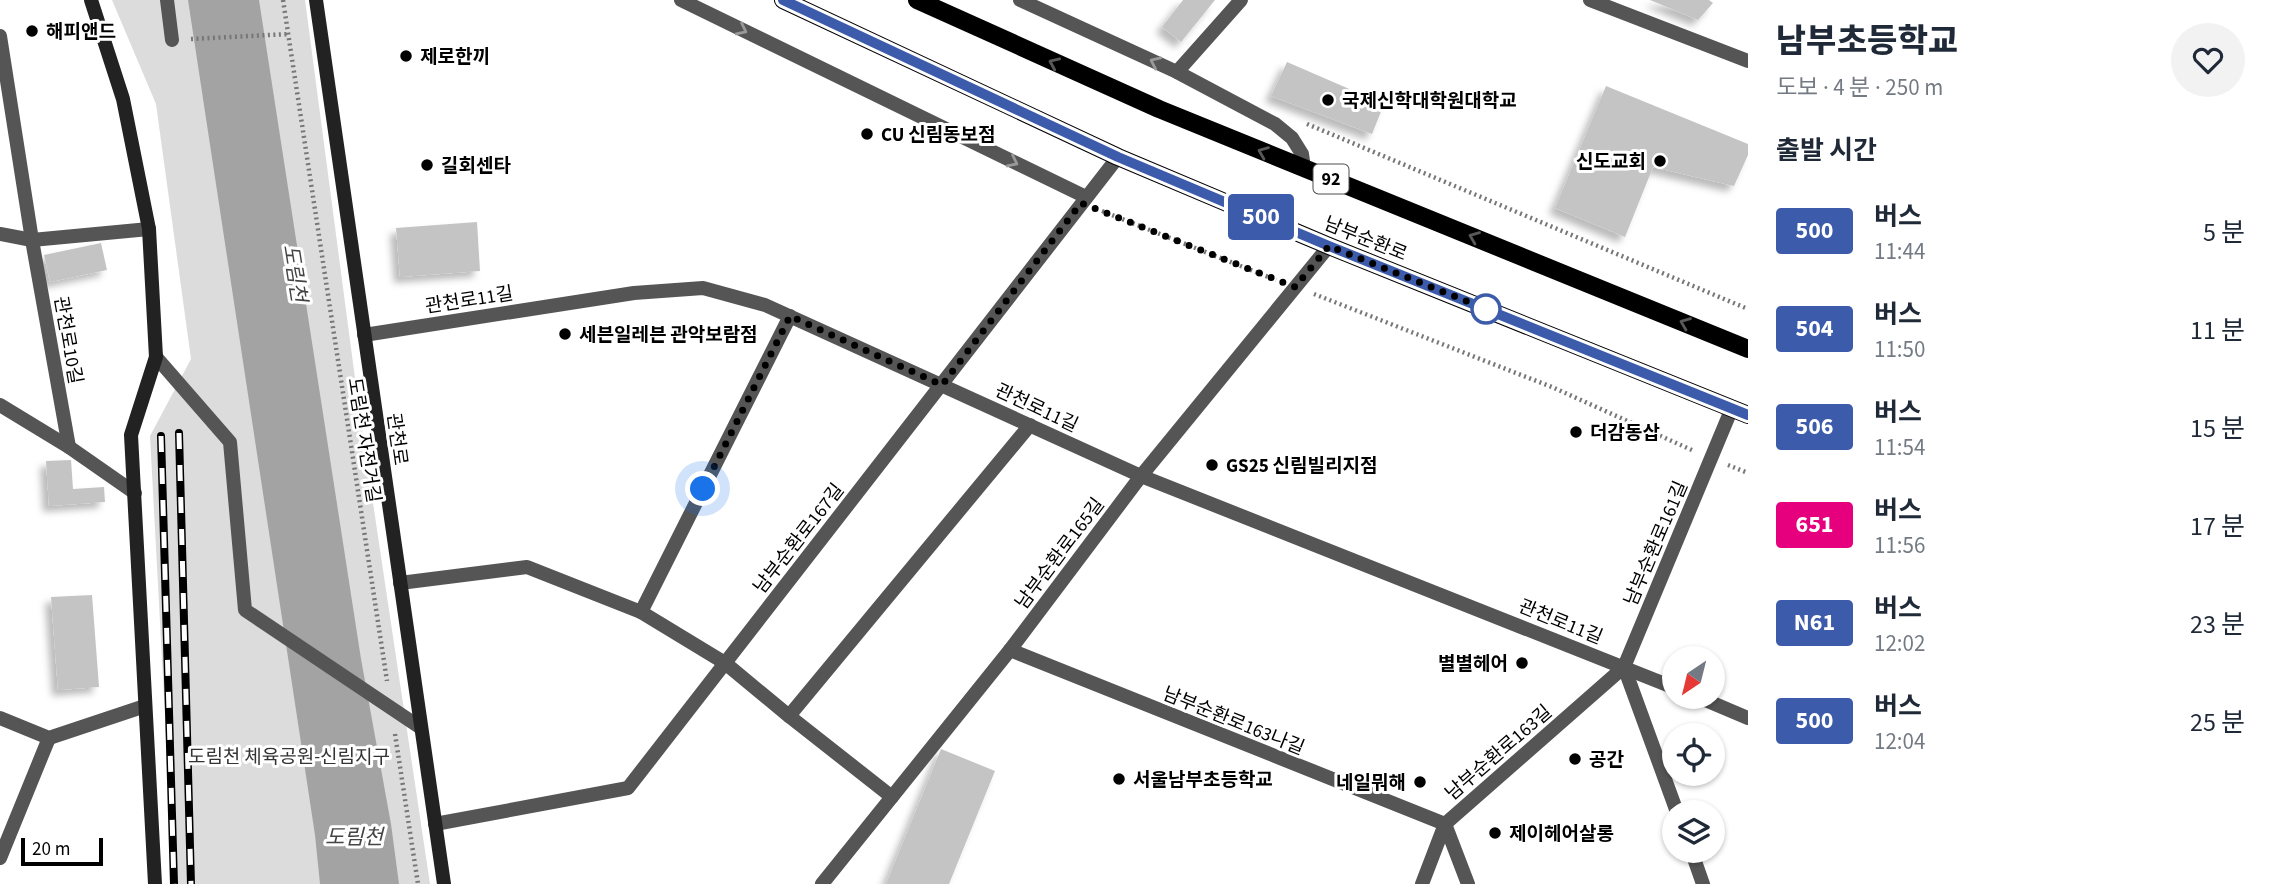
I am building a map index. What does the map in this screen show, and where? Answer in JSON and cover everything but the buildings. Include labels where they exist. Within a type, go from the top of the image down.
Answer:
[{"type":"main road","points":[[91,0],[123,99],[149,229],[156,357],[131,435],[155,884]]},
{"type":"main road","name":"관천로","points":[[316,0],[444,884]]},
{"type":"main road","name":"남부순환로","points":[[783,0],[1118,157],[1329,246],[1740,412]]},
{"type":"main road","name":"92","points":[[917,0],[1158,109],[1748,349]]},
{"type":"street","points":[[167,0],[172,40]]},
{"type":"street","points":[[681,0],[1084,200]]},
{"type":"street","points":[[1020,0],[1177,72],[1275,124],[1293,138],[1302,154],[1304,168]]},
{"type":"street","points":[[1177,72],[1241,0]]},
{"type":"street","points":[[1590,0],[1748,61]]},
{"type":"street","name":"관천로10길","points":[[0,36],[32,240],[69,447]]},
{"type":"street","name":"남부순환로167길","points":[[435,824],[628,788],[1118,157]]},
{"type":"street","points":[[0,234],[32,240],[149,229]]},
{"type":"street","name":"남부순환로165길","points":[[822,884],[1010,650],[1141,476],[1329,246]]},
{"type":"street","name":"관천로11길","points":[[364,335],[634,293],[704,288],[765,305],[1141,476],[1662,683]]},
{"type":"street","points":[[641,612],[790,316]]},
{"type":"street","points":[[156,357],[230,442],[245,610],[421,728]]},
{"type":"street","points":[[0,405],[69,447],[135,493]]},
{"type":"street","name":"남부순환로161길","points":[[1624,667],[1711,458],[1740,412]]},
{"type":"street","points":[[789,716],[1030,425]]},
{"type":"street","points":[[400,583],[527,567],[641,612],[725,663],[892,797]]},
{"type":"street","name":"남부순환로163나길","points":[[1010,650],[1445,824]]},
{"type":"street","points":[[1624,667],[1673,800]]},
{"type":"street","name":"남부순환로163길","points":[[1422,884],[1445,824],[1624,667]]},
{"type":"street","points":[[0,718],[50,738],[145,706]]},
{"type":"street","points":[[1726,709],[1748,718]]},
{"type":"street","points":[[0,858],[50,738]]},
{"type":"street","points":[[1445,824],[1468,884]]},
{"type":"street","points":[[1696,863],[1703,884]]},
{"type":"path","name":"도림천 자전거길","points":[[283,0],[389,691]]},
{"type":"path","points":[[172,40],[288,34]]},
{"type":"path","points":[[1298,120],[1748,309]]},
{"type":"path","points":[[1084,200],[1295,287],[1552,387],[1748,473]]},
{"type":"path","points":[[395,733],[418,884]]},
{"type":"green space","name":"도림천 체육공원-신림지구","points":[[112,0],[305,0],[360,416],[430,884],[174,884],[150,436],[191,359],[156,104]]},
{"type":"water","name":"도림천","points":[[188,0],[259,0],[361,659],[391,824],[399,884],[320,884],[315,835]]},
{"type":"railway","points":[[179,433],[191,884]]},
{"type":"railway","points":[[161,436],[174,884]]},
{"type":"bus line","name":"500","points":[[783,0],[1118,157],[1329,246],[1748,415]]},
{"type":"place","name":"해피앤드","points":[[32,31]]},
{"type":"place","name":"제로한끼","points":[[406,56]]},
{"type":"place","name":"국제신학대학원대학교","points":[[1328,100]]},
{"type":"place","name":"CU 신림동보점","points":[[867,134]]},
{"type":"place","name":"신도교회","points":[[1660,161]]},
{"type":"place","name":"길회센타","points":[[427,165]]},
{"type":"place","name":"세븐일레븐 관악보람점","points":[[565,334]]},
{"type":"place","name":"더감동삽","points":[[1576,432]]},
{"type":"place","name":"GS25 신림빌리지점","points":[[1212,465]]},
{"type":"place","name":"별별헤어","points":[[1522,663]]},
{"type":"place","name":"공간","points":[[1575,759]]},
{"type":"place","name":"서울남부초등학교","points":[[1119,779]]},
{"type":"place","name":"네일뭐해","points":[[1420,782]]},
{"type":"place","name":"제이헤어살롱","points":[[1495,833]]},
{"type":"route","points":[[703,489],[790,316],[942,385],[1081,203],[1295,287],[1329,246],[1486,309]]}]
